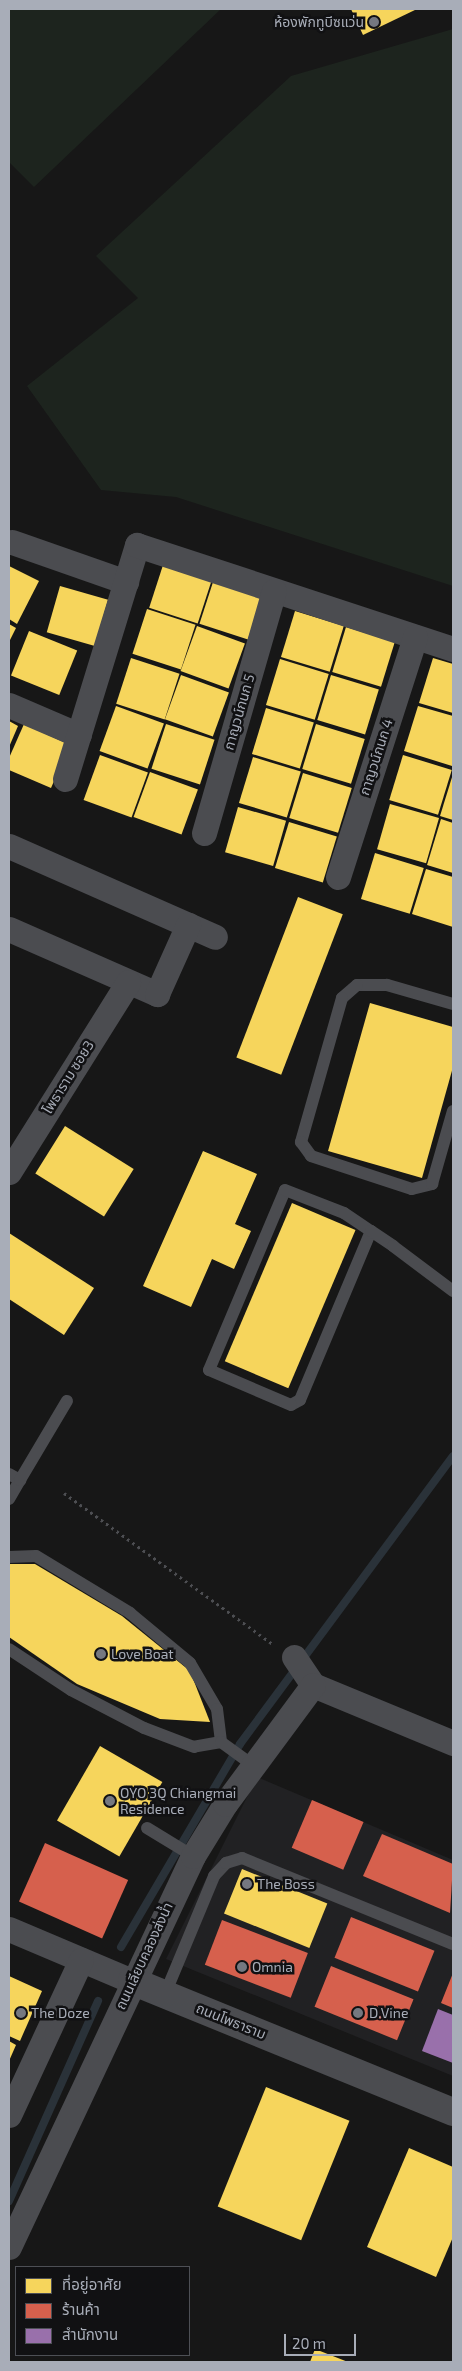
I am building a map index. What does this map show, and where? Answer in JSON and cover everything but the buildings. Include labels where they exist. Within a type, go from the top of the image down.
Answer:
[{"type":"street","points":[[12,542],[126,582]]},
{"type":"street","points":[[65,779],[137,546],[453,649]]},
{"type":"street","name":"กาญวน์กนก 5","points":[[204,833],[274,590]]},
{"type":"street","name":"กาญวน์กนก 4","points":[[338,877],[414,636]]},
{"type":"street","points":[[9,705],[79,735]]},
{"type":"street","points":[[9,846],[215,937]]},
{"type":"street","points":[[9,929],[157,994],[188,925]]},
{"type":"street","name":"โพธาราม ซอย3","points":[[9,1172],[128,982]]},
{"type":"street","points":[[294,1658],[313,1685],[453,1743]]},
{"type":"street","name":"ถนนเลียบคลองส่งน้ำ","points":[[9,2247],[132,1981],[193,1856],[253,1765],[313,1685]]},
{"type":"street","name":"ถนนโพธาราม","points":[[9,1929],[453,2112]]},
{"type":"street","points":[[9,2115],[81,1960]]},
{"type":"lane","points":[[453,1004],[387,985],[357,985],[342,998],[301,1142],[311,1156],[412,1189],[432,1184],[453,1111]]},
{"type":"lane","points":[[371,1231],[300,1400],[291,1404],[208,1370],[285,1190],[344,1213],[371,1231],[453,1291]]},
{"type":"lane","points":[[9,1499],[14,1477],[67,1401]]},
{"type":"lane","points":[[9,1556],[36,1556],[130,1613],[190,1663],[217,1709],[221,1742]]},
{"type":"lane","points":[[9,1649],[71,1690],[144,1728],[194,1747],[221,1742],[253,1765]]},
{"type":"lane","points":[[147,1828],[193,1856]]},
{"type":"lane","points":[[165,1994],[214,1876],[226,1863],[242,1858],[453,1944]]},
{"type":"path","points":[[64,1493],[294,1658]]},
{"type":"shaded area","points":[[9,9],[221,9],[34,187],[9,162]]},
{"type":"shaded area","points":[[453,29],[453,586],[176,497],[101,490],[27,386],[138,298],[96,256],[291,76]]},
{"type":"shaded area","points":[[257,1777],[453,1860],[453,2076],[166,1959]]},
{"type":"waterway","points":[[121,1947],[240,1744],[453,1456]]},
{"type":"waterway","points":[[9,2201],[98,2001]]},
{"type":"place","name":"ห้องพักทูบีซแว่น","points":[[374,22]]},
{"type":"place","name":"Love Boat","points":[[101,1654]]},
{"type":"place","name":"OYO 3Q Chiangmai Residence","points":[[110,1801]]},
{"type":"place","name":"The Boss","points":[[247,1884]]},
{"type":"place","name":"Omnia","points":[[242,1967]]},
{"type":"place","name":"The Doze","points":[[21,2013]]},
{"type":"place","name":"D.Vine","points":[[358,2013]]}]
